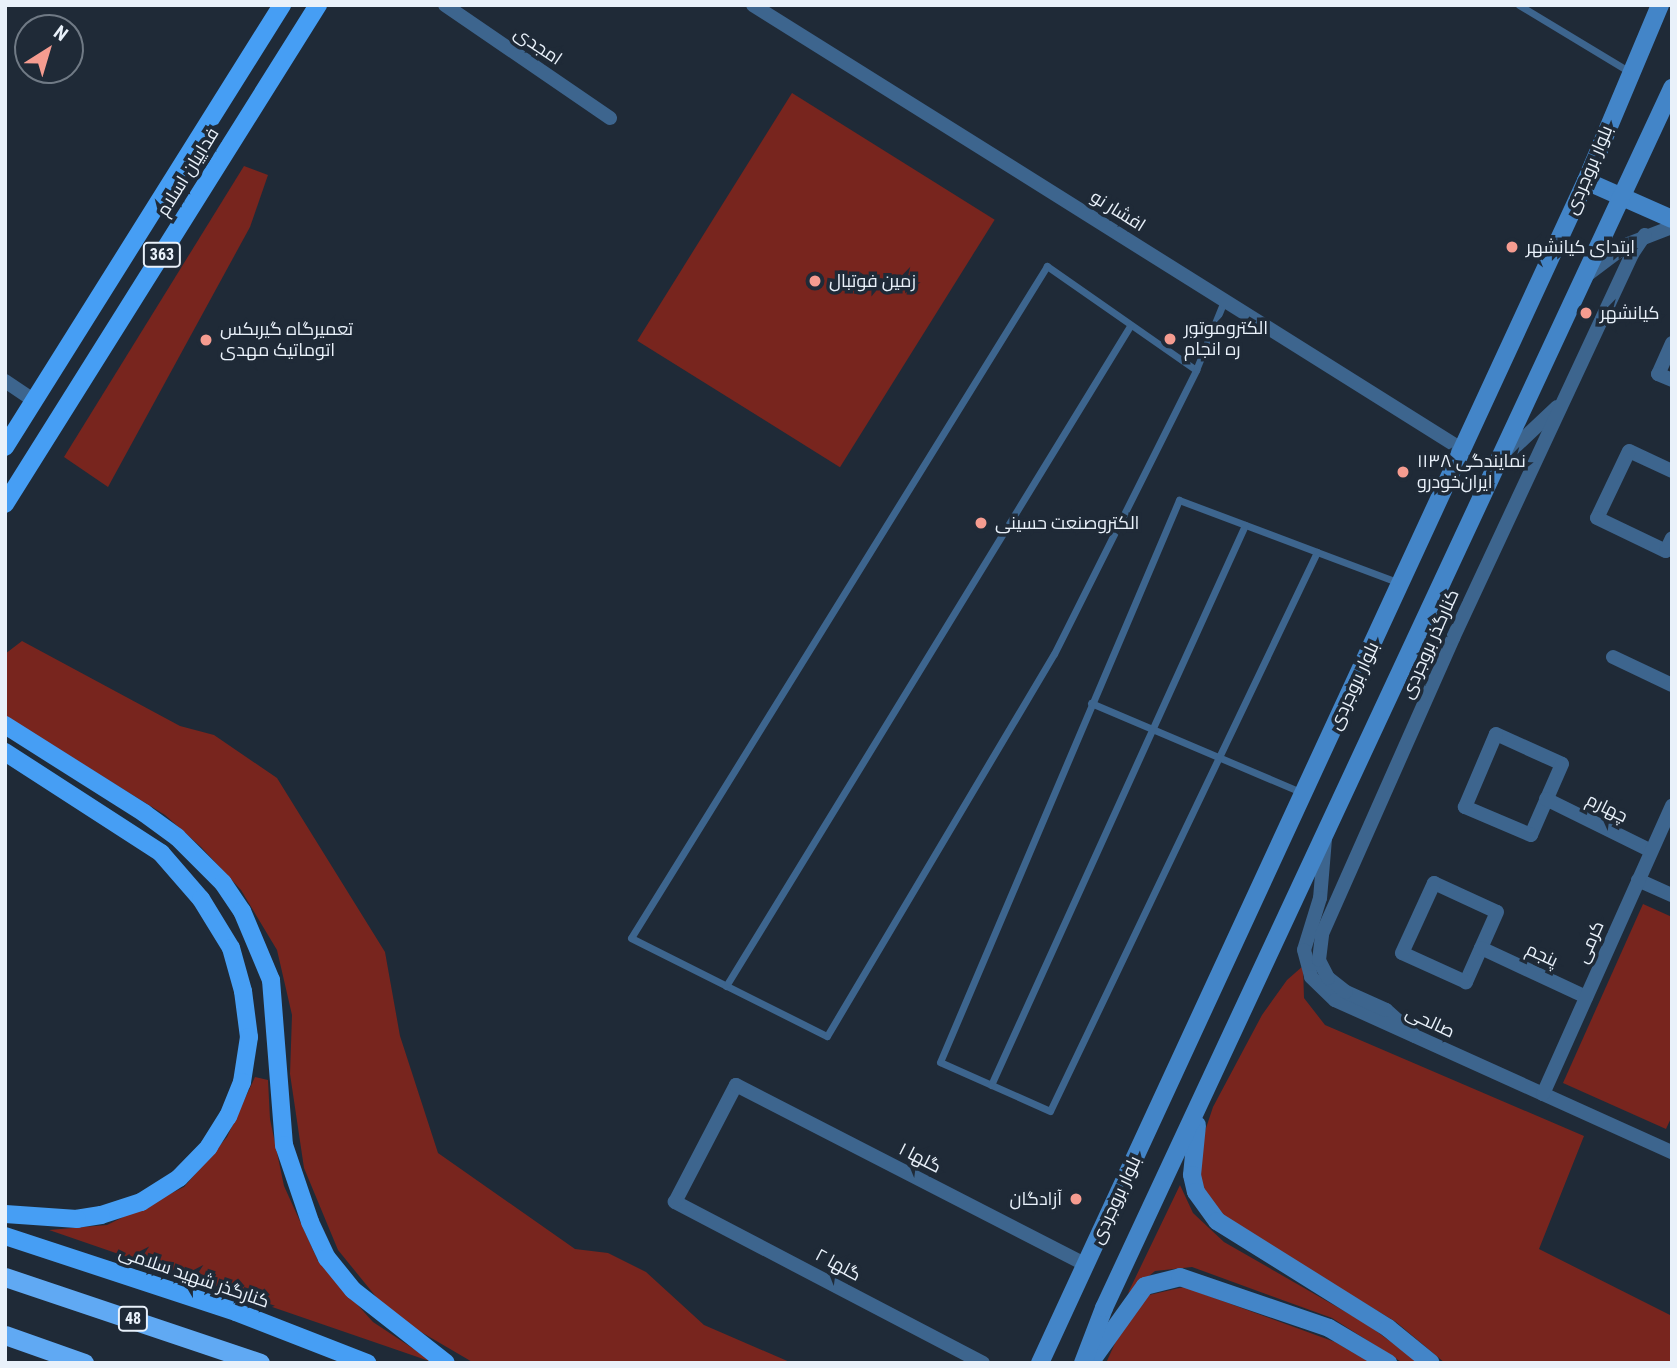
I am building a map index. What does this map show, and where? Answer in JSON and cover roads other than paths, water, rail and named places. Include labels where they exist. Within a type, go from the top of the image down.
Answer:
[{"type":"highway","name":"48","points":[[5,1277],[260,1363]]},
{"type":"highway","points":[[5,1335],[84,1363]]},
{"type":"main road","name":"فداییان اسلام","points":[[5,447],[282,5]]},
{"type":"main road","name":"فداییان اسلام","points":[[5,504],[318,5]]},
{"type":"main road","name":"بلوار بروجردی","points":[[1040,1363],[1586,181],[1660,5]]},
{"type":"main road","name":"بلوار بروجردی","points":[[1083,1363],[1104,1308],[1199,1111],[1672,88]]},
{"type":"main road","points":[[1586,181],[1672,219]]},
{"type":"main road","points":[[5,725],[144,813],[177,837],[223,883],[247,920],[271,980],[284,1145],[310,1222],[327,1258],[353,1290],[446,1363]]},
{"type":"main road","points":[[5,752],[161,853],[201,899],[230,948],[243,991],[249,1037],[242,1082],[228,1116],[209,1147],[179,1178],[141,1202],[101,1215],[77,1219],[5,1214]]},
{"type":"main road","points":[[1199,1111],[1192,1175],[1196,1192],[1217,1221],[1388,1328],[1431,1363]]},
{"type":"main road","name":"کنارگذر شهید سلامی","points":[[5,1236],[236,1312],[367,1363]]},
{"type":"main road","points":[[1090,1363],[1145,1286],[1180,1277],[1329,1328],[1388,1363]]},
{"type":"street","name":"امجدی","points":[[445,5],[610,118]]},
{"type":"street","name":"افشار نو","points":[[754,5],[1463,450]]},
{"type":"street","points":[[1586,276],[1645,235],[1672,227]]},
{"type":"street","name":"کنارگذر بروجردی","points":[[1415,1036],[1386,1010],[1346,992],[1328,978],[1319,960],[1322,934],[1563,401],[1645,235]]},
{"type":"street","points":[[1672,343],[1658,374],[1672,380]]},
{"type":"street","points":[[5,381],[35,401]]},
{"type":"street","points":[[1500,461],[1563,401]]},
{"type":"street","points":[[1672,471],[1629,451],[1597,518],[1666,551],[1672,538]]},
{"type":"street","points":[[1613,657],[1672,685]]},
{"type":"street","points":[[1496,734],[1562,764],[1546,799],[1531,835],[1465,807],[1496,734]]},
{"type":"street","name":"چهارم","points":[[1546,799],[1651,850]]},
{"type":"street","name":"کرمی","points":[[1543,1094],[1672,805]]},
{"type":"street","name":"صالحی","points":[[1326,835],[1320,898],[1304,950],[1311,976],[1335,1000],[1671,1151]]},
{"type":"street","points":[[1638,880],[1672,895]]},
{"type":"street","points":[[1433,883],[1497,912],[1481,948],[1466,982],[1402,953],[1433,883]]},
{"type":"street","name":"پنجم","points":[[1481,948],[1586,998]]},
{"type":"street","name":"گلها ۱","points":[[736,1085],[1086,1265]]},
{"type":"street","name":"گلها ۲","points":[[736,1085],[675,1202],[983,1363]]},
{"type":"lane","points":[[1518,5],[1630,72]]},
{"type":"lane","points":[[1196,370],[1047,266],[631,938],[827,1036],[1054,654],[1196,370],[1224,300]]},
{"type":"lane","points":[[726,986],[1130,326]]},
{"type":"lane","points":[[1317,552],[1050,1111],[940,1062],[1179,500],[1317,552],[1401,584]]},
{"type":"lane","points":[[991,1085],[1245,525]]},
{"type":"lane","points":[[1091,704],[1221,754],[1304,793]]},
{"type":"place","name":"ابتدای کیانشهر","points":[[1512,247]]},
{"type":"place","name":"زمین فوتبال","points":[[815,281]]},
{"type":"place","name":"کیانشهر","points":[[1586,313]]},
{"type":"place","name":"الکتروموتور ره انجام","points":[[1170,339]]},
{"type":"place","name":"تعمیرگاه گیربکس اتوماتیک مهدی","points":[[206,340]]},
{"type":"place","name":"نمایندگی ۱۱۳۸ ایران‌خودرو","points":[[1403,472]]},
{"type":"place","name":"الکتروصنعت حسینی","points":[[981,523]]},
{"type":"place","name":"آزادگان","points":[[1076,1199]]}]
